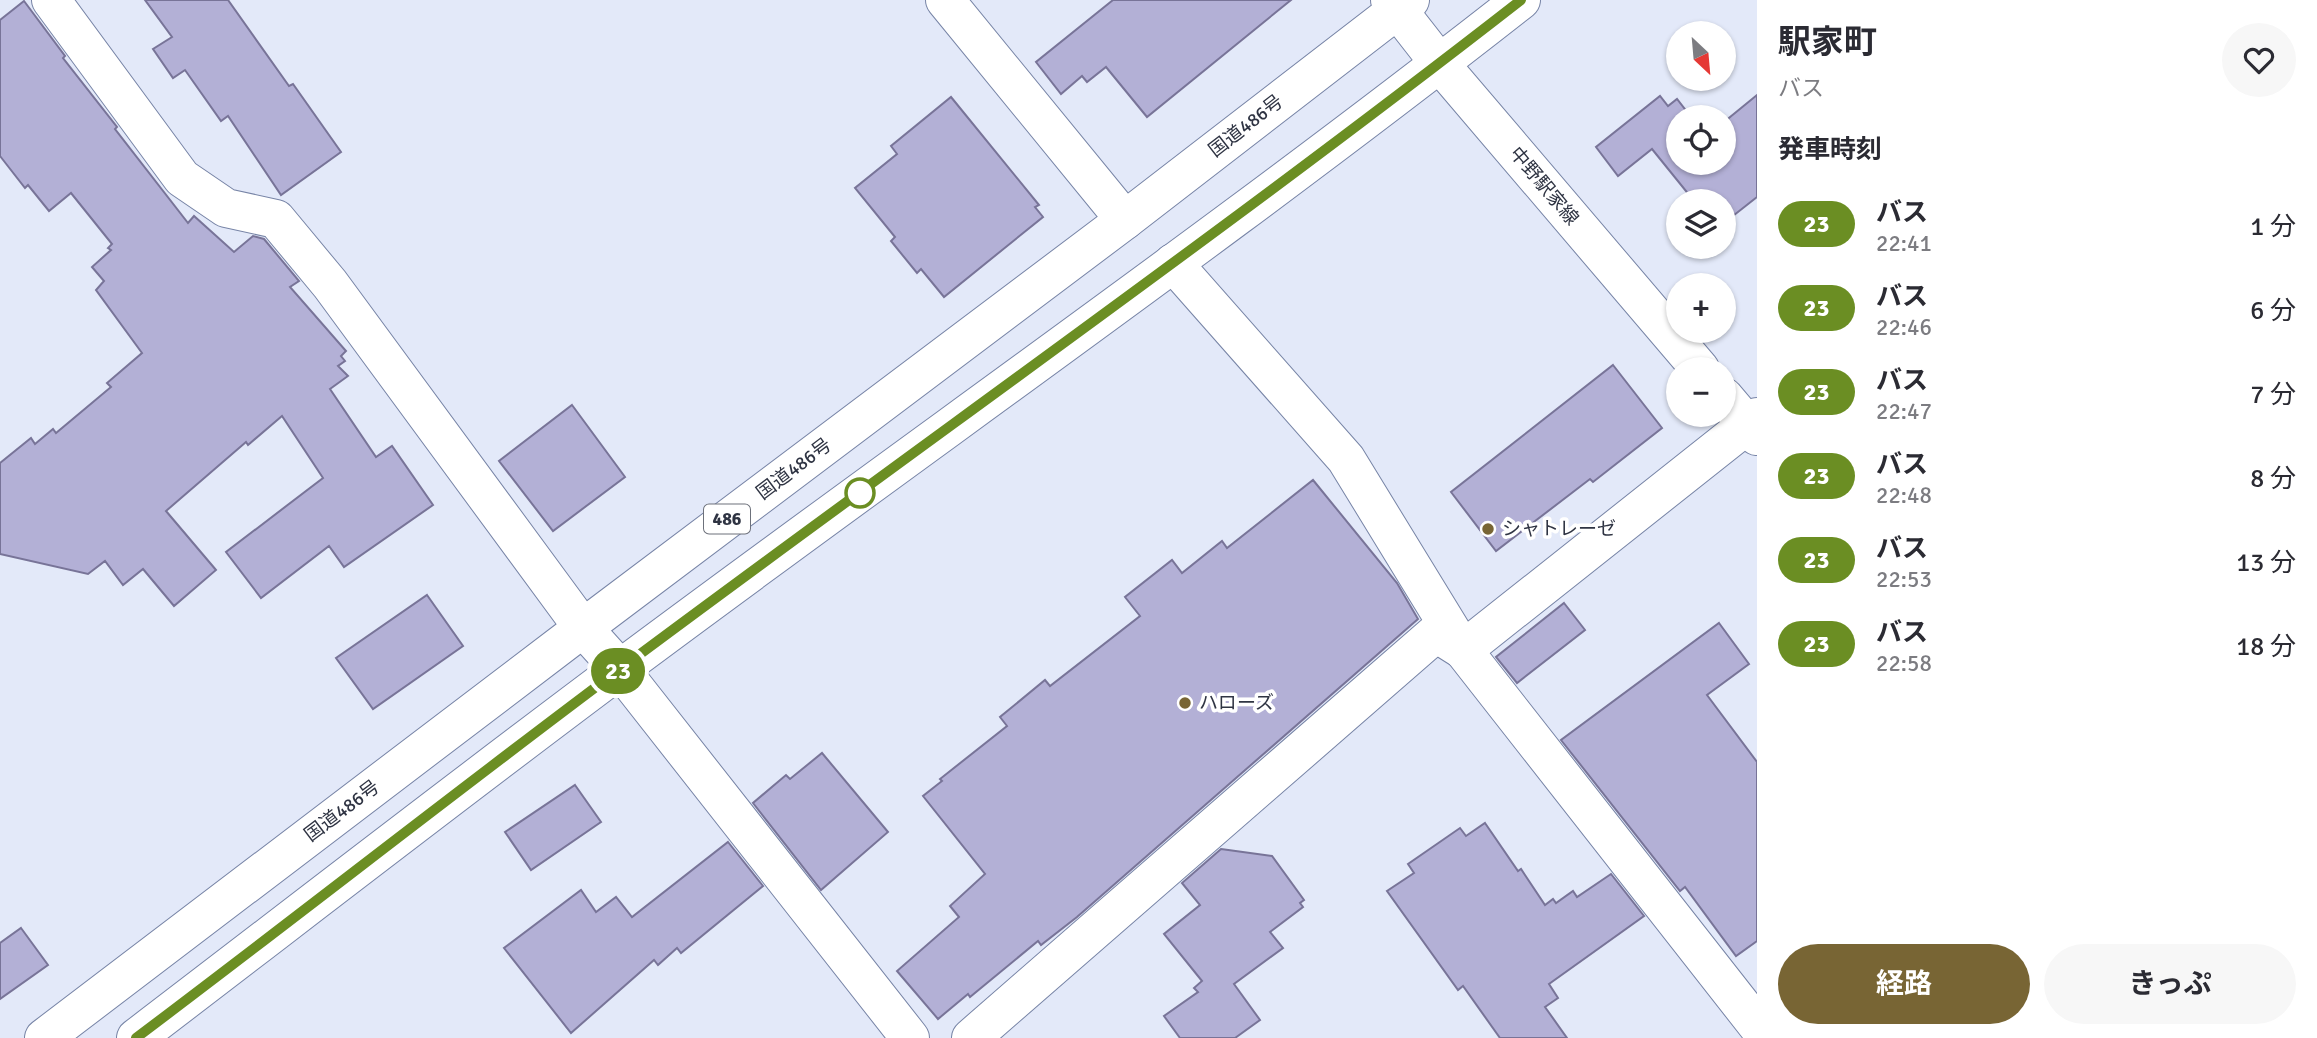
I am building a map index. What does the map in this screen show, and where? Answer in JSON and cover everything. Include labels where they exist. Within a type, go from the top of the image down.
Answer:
[{"type":"main road","points":[[51,0],[182,178],[226,208],[276,219],[330,284],[583,628],[620,669],[910,1038]]},
{"type":"main road","points":[[944,0],[1125,220]]},
{"type":"main road","points":[[136,1038],[620,669],[1174,263],[1521,0]]},
{"type":"main road","name":"国道486号","points":[[44,1038],[1125,220],[1399,3]]},
{"type":"main road","name":"中野駅家線","points":[[1399,3],[1440,64],[1690,357]]},
{"type":"main road","points":[[1174,263],[1346,459],[1463,650],[1757,1025]]},
{"type":"main road","points":[[1463,650],[1746,418]]},
{"type":"main road","points":[[971,1038],[1436,633],[1463,650]]},
{"type":"building","points":[[145,0],[228,0],[289,86],[293,84],[341,152],[281,195],[228,116],[221,121],[185,70],[173,78],[153,49],[172,37]]},
{"type":"building","points":[[1113,0],[1291,0],[1147,117],[1106,67],[1087,82],[1082,76],[1061,94],[1036,62]]},
{"type":"building","points":[[24,1],[65,56],[63,58],[117,127],[115,129],[188,223],[194,216],[234,252],[253,236],[264,239],[299,281],[290,287],[346,351],[341,356],[345,361],[338,366],[348,376],[330,389],[376,457],[392,446],[433,505],[344,567],[329,546],[261,598],[226,552],[323,478],[282,416],[248,445],[246,442],[166,511],[216,570],[174,606],[143,569],[123,585],[105,561],[88,574],[0,554],[0,463],[31,438],[35,444],[53,429],[56,433],[111,387],[107,383],[142,353],[96,290],[104,281],[92,267],[111,250],[108,248],[112,244],[71,193],[49,211],[28,185],[25,188],[0,156],[0,20]]},
{"type":"building","points":[[1757,95],[1757,197],[1736,214],[1736,189],[1684,189],[1673,175],[1736,175],[1736,112]]},
{"type":"building","points":[[1660,96],[1667,105],[1666,166],[1652,149],[1618,176],[1596,147]]},
{"type":"building","points":[[951,97],[1039,205],[1035,207],[1043,217],[944,297],[921,269],[917,273],[891,241],[895,237],[855,188],[897,154],[891,146]]},
{"type":"building","points":[[1677,99],[1682,105],[1669,105]]},
{"type":"building","points":[[1613,365],[1662,428],[1593,482],[1590,479],[1496,551],[1451,492]]},
{"type":"building","points":[[572,405],[625,477],[553,531],[499,461]]},
{"type":"building","points":[[1313,480],[1397,583],[1418,619],[1077,917],[1041,945],[1038,941],[970,997],[968,994],[938,1019],[897,971],[959,917],[950,906],[985,874],[923,796],[942,781],[940,779],[1007,726],[1000,717],[1045,680],[1050,686],[1140,616],[1125,597],[1172,560],[1182,573],[1222,541],[1227,548]]},
{"type":"building","points":[[427,595],[463,646],[373,709],[336,658]]},
{"type":"building","points":[[1564,603],[1585,630],[1517,683],[1496,657]]},
{"type":"building","points":[[1719,623],[1749,664],[1707,695],[1757,762],[1757,941],[1736,956],[1685,887],[1680,891],[1561,740]]},
{"type":"building","points":[[822,753],[888,832],[821,890],[753,803],[786,775],[790,779]]},
{"type":"building","points":[[575,785],[601,822],[531,870],[505,832]]},
{"type":"building","points":[[1485,823],[1545,905],[1553,899],[1556,903],[1573,891],[1577,897],[1611,874],[1644,916],[1549,984],[1558,998],[1545,1007],[1567,1038],[1500,1038],[1463,986],[1458,990],[1387,891],[1414,873],[1408,864],[1460,828],[1466,836]]},
{"type":"building","points":[[728,842],[763,886],[681,953],[677,948],[658,965],[654,960],[571,1033],[504,948],[581,890],[596,912],[616,897],[632,917]]},
{"type":"building","points":[[1221,849],[1272,856],[1304,900],[1300,903],[1303,907],[1270,932],[1283,948],[1234,984],[1260,1020],[1235,1038],[1180,1038],[1164,1016],[1198,992],[1194,988],[1202,981],[1164,934],[1200,905],[1182,883]]},
{"type":"building","points":[[21,928],[48,965],[0,999],[0,943]]},
{"type":"bus line","name":"23","points":[[136,1038],[620,669],[1174,263],[1521,0]]},
{"type":"place","name":"シャトレーゼ","points":[[1488,529]]},
{"type":"place","name":"ハローズ","points":[[1185,703]]}]
